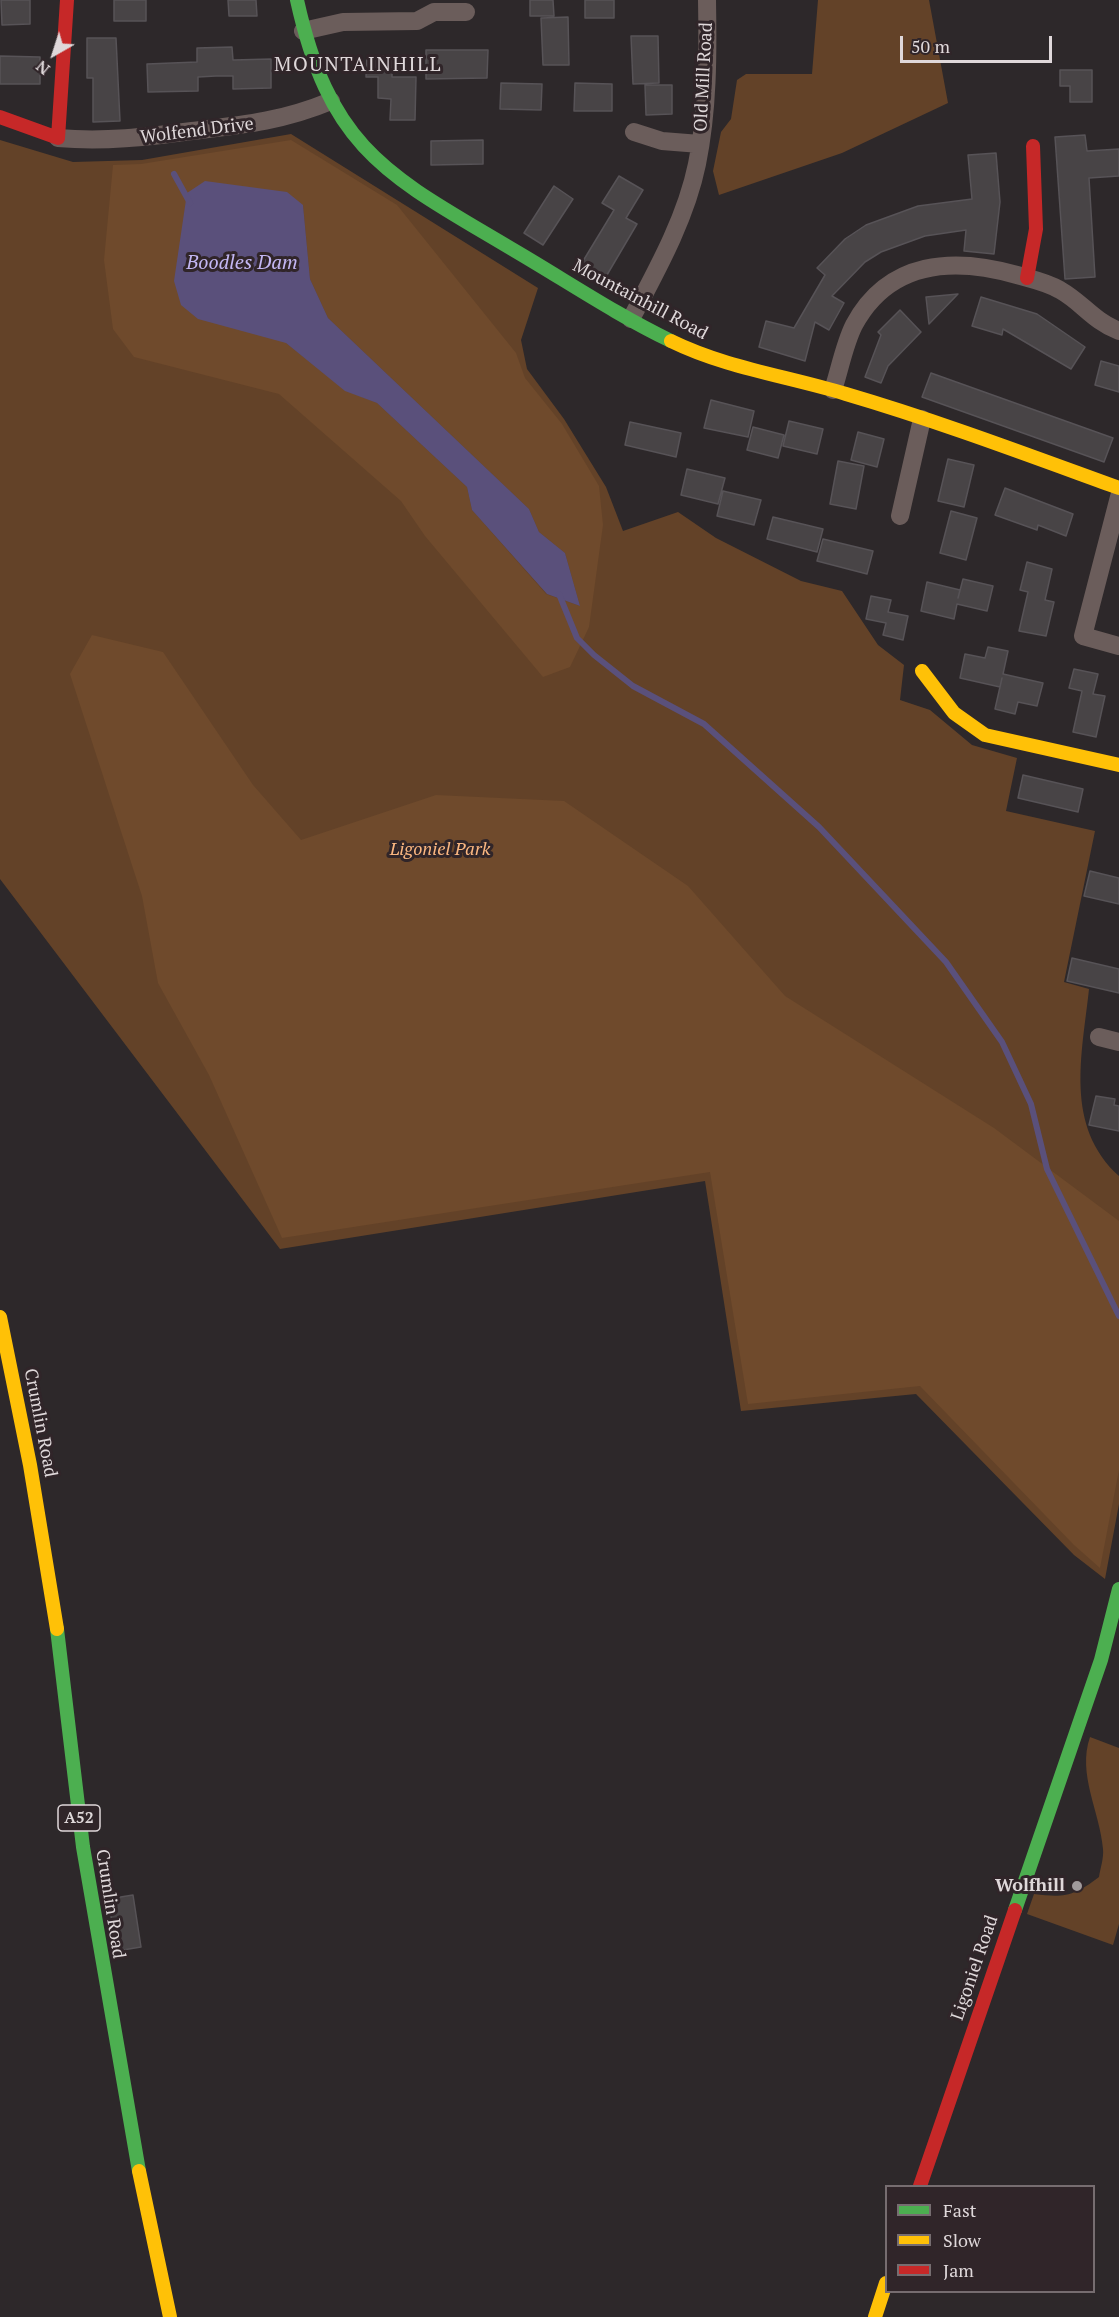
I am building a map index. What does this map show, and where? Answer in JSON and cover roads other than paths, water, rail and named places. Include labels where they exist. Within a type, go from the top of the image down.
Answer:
[{"type":"street","points":[[0,117],[58,138],[62,110],[60,46],[67,0]]},
{"type":"street","name":"Mountainhill Road","points":[[297,0],[303,31],[319,79],[331,101],[355,139],[394,177],[631,319],[678,345],[709,357],[833,390],[1119,488]]},
{"type":"street","name":"Old Mill Road","points":[[631,319],[683,208],[700,144],[707,70],[707,0]]},
{"type":"street","points":[[303,31],[342,22],[417,21],[434,12],[466,12]]},
{"type":"street","name":"Wolfend Drive","points":[[58,138],[117,140],[265,122],[292,117],[331,101]]},
{"type":"street","points":[[634,132],[663,141],[700,144]]},
{"type":"street","points":[[1027,278],[1036,229],[1033,146]]},
{"type":"street","points":[[833,390],[854,325],[869,303],[897,279],[933,266],[953,264],[978,266],[1027,278],[1060,290],[1100,323],[1119,332]]},
{"type":"street","points":[[900,516],[922,419]]},
{"type":"street","points":[[1119,497],[1083,636],[1119,646]]},
{"type":"street","points":[[922,671],[954,713],[986,735],[1119,765]]},
{"type":"street","points":[[1100,1037],[1119,1042]]},
{"type":"street","name":"Crumlin Road","points":[[0,1317],[30,1465],[55,1615],[73,1778],[93,1918],[139,2176],[170,2317]]},
{"type":"street","name":"Ligoniel Road","points":[[921,2185],[1101,1660],[1119,1589]]},
{"type":"street","points":[[875,2317],[885,2286]]},
{"type":"water","name":"Boodles Dam","points":[[205,181],[287,192],[303,205],[310,279],[328,318],[529,509],[539,532],[565,553],[580,606],[547,594],[472,510],[467,487],[377,403],[345,391],[286,343],[198,319],[181,305],[174,281],[187,193]]},
{"type":"waterway","points":[[174,174],[190,203]]},
{"type":"waterway","points":[[559,594],[577,638],[594,655],[633,686],[704,724],[819,827],[946,962],[1002,1042],[1031,1104],[1047,1169],[1119,1316]]},
{"type":"place","name":"Wolfhill","points":[[1077,1886]]},
{"type":"district","name":"MOUNTAINHILL","points":[[358,65]]},
{"type":"park label","name":"Ligoniel Park","points":[[440,850]]}]
